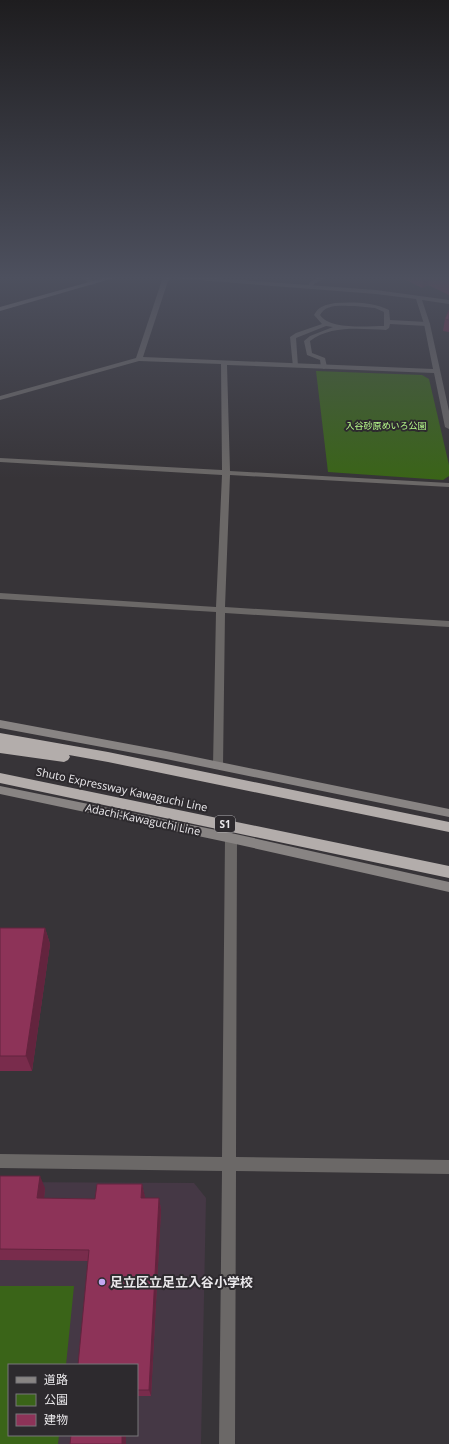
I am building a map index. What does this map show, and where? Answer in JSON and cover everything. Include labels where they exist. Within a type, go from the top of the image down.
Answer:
[{"type":"highway","points":[[0,738],[108,757],[449,826]]},
{"type":"highway","points":[[0,748],[336,803]]},
{"type":"highway","name":"Shuto Expressway Kawaguchi Line","points":[[0,778],[449,872]]},
{"type":"main road","points":[[0,724],[449,813]]},
{"type":"main road","name":"Adachi-Kawaguchi Line","points":[[0,790],[231,838],[449,887]]},
{"type":"street","points":[[139,359],[144,344]]},
{"type":"street","points":[[431,344],[449,427]]},
{"type":"street","points":[[0,398],[139,359],[437,372]]},
{"type":"street","points":[[218,766],[220,610],[226,472],[224,363]]},
{"type":"street","points":[[0,460],[449,485]]},
{"type":"street","points":[[0,596],[449,624]]},
{"type":"street","points":[[227,1444],[231,838]]},
{"type":"street","points":[[0,1161],[230,1162],[449,1166]]},
{"type":"lane","points":[[294,344],[295,366]]},
{"type":"lane","points":[[308,344],[309,354],[323,360],[324,367]]},
{"type":"shaded area","name":"足立区立足立入谷小学校","points":[[0,1182],[194,1183],[206,1198],[201,1444],[0,1444]]},
{"type":"green space","name":"入谷砂原めいろ公園","points":[[316,371],[422,375],[429,379],[449,465],[449,476],[443,480],[328,472]]},
{"type":"green space","points":[[0,1286],[74,1286],[66,1364],[8,1364],[8,1436],[59,1436],[58,1444],[0,1444]]},
{"type":"building","points":[[0,928],[45,928],[26,1056],[0,1056]]},
{"type":"building","points":[[0,1176],[40,1176],[37,1198],[95,1199],[97,1184],[142,1184],[141,1198],[159,1198],[149,1390],[138,1390],[138,1364],[78,1364],[89,1250],[0,1249]]},
{"type":"building","points":[[71,1436],[122,1436],[122,1444],[70,1444]]},
{"type":"place","name":"足立区立足立入谷小学校","points":[[102,1282]]}]
